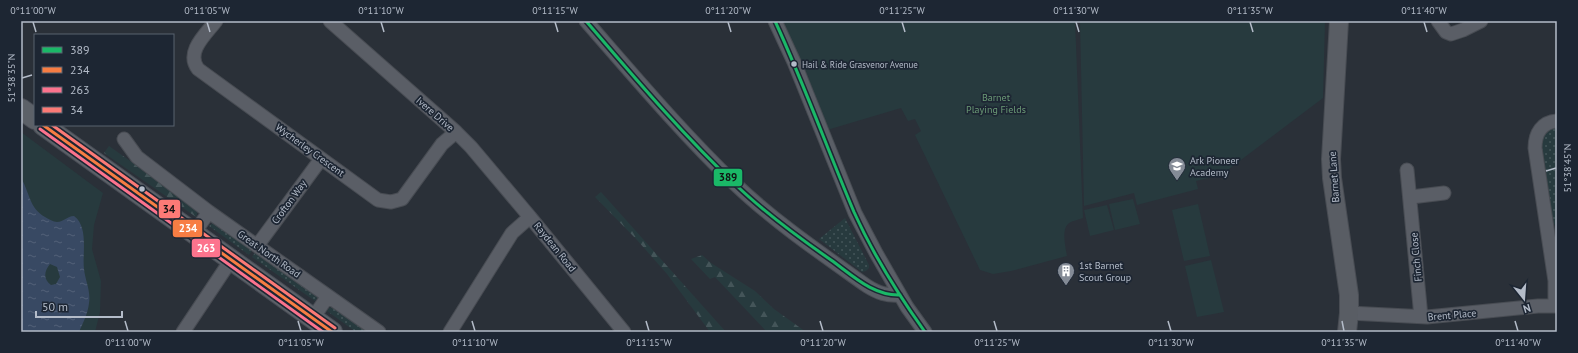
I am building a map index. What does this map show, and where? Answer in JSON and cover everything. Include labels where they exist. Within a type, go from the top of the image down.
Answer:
[{"type":"main road","points":[[21,109],[34,118]]},
{"type":"main road","points":[[44,126],[332,332]]},
{"type":"street","name":"Wycherley Crescent","points":[[216,21],[196,47],[193,61],[198,69],[378,200],[395,202],[404,196],[442,144],[456,132]]},
{"type":"street","name":"Ivere Drive","points":[[330,21],[456,132],[471,147],[530,217]]},
{"type":"street","points":[[586,21],[701,150],[736,185],[810,245],[867,286],[885,295],[900,295]]},
{"type":"street","points":[[775,21],[794,62],[854,213],[900,295],[925,332]]},
{"type":"street","name":"Barnet Lane","points":[[1339,21],[1331,159],[1332,178],[1347,281],[1349,313],[1347,332]]},
{"type":"street","points":[[1438,21],[1446,32],[1451,34],[1481,21]]},
{"type":"street","name":"Brent Place","points":[[1349,313],[1421,317],[1556,306],[1556,280],[1549,250],[1535,141],[1536,134],[1544,125],[1549,122],[1557,121]]},
{"type":"street","name":"Great North Road","points":[[124,139],[137,157],[209,212],[379,332]]},
{"type":"street","name":"Crofton Way","points":[[258,246],[321,159]]},
{"type":"street","name":"Finch Close","points":[[1407,170],[1411,197],[1421,317]]},
{"type":"street","points":[[1411,197],[1444,193]]},
{"type":"street","points":[[194,233],[209,212]]},
{"type":"street","name":"Raydean Road","points":[[450,332],[512,232],[530,217],[624,332]]},
{"type":"street","points":[[1549,250],[1557,235]]},
{"type":"street","points":[[183,332],[231,260]]},
{"type":"street","points":[[313,318],[328,296]]},
{"type":"green space","name":"Barnet Playing Fields","points":[[783,21],[1075,21],[1083,218],[1071,222],[1066,227],[1064,240],[1067,256],[1011,271],[993,274],[980,270],[915,135],[921,131],[915,119],[908,121],[901,108],[827,130]]},
{"type":"green space","points":[[1080,21],[1325,21],[1323,98],[1221,175],[1196,181],[1198,189],[1137,205],[1134,193],[1084,206]]},
{"type":"green space","points":[[1557,127],[1557,224],[1552,225],[1539,145],[1546,130]]},
{"type":"green space","points":[[21,132],[103,193],[94,225],[92,249],[101,281],[100,312],[95,332],[21,332]]},
{"type":"green space","points":[[109,146],[195,207],[198,211],[196,217],[104,153]]},
{"type":"green space","points":[[601,192],[726,332],[710,332],[667,274],[637,240],[595,197]]},
{"type":"green space","points":[[1133,199],[1140,224],[1115,230],[1109,204]]},
{"type":"green space","points":[[1198,204],[1210,256],[1184,261],[1172,210]]},
{"type":"green space","points":[[1107,205],[1114,230],[1090,236],[1084,210]]},
{"type":"green space","points":[[845,218],[869,265],[869,268],[866,271],[862,272],[819,239]]},
{"type":"green space","points":[[214,222],[253,249],[249,255],[209,226]]},
{"type":"green space","points":[[256,251],[317,295],[315,301],[252,257]]},
{"type":"green space","points":[[702,255],[711,263],[755,291],[774,309],[806,332],[767,332],[715,277],[710,279],[691,259]]},
{"type":"green space","points":[[1211,260],[1224,312],[1197,317],[1185,266]]},
{"type":"green space","points":[[332,307],[336,308],[370,332],[356,332],[327,311]]},
{"type":"water","points":[[21,178],[33,205],[45,217],[59,222],[74,216],[79,221],[82,227],[84,241],[84,269],[89,290],[89,299],[86,314],[79,332],[21,332]],"holes":[[[50,264],[57,267],[60,277],[56,284],[51,285],[48,283],[45,275],[46,269]]]},
{"type":"transit line","name":"389","points":[[586,21],[677,125],[716,166],[758,205],[794,234],[863,284],[881,292],[900,295]]},
{"type":"transit line","name":"389","points":[[775,21],[796,68],[861,227],[887,274],[925,332]]},
{"type":"transit line","name":"234","points":[[44,126],[332,332]]},
{"type":"transit line","name":"34","points":[[53,126],[335,328]]},
{"type":"transit line","name":"263","points":[[40,129],[323,332]]},
{"type":"place","name":"Hail & Ride Grasvenor Avenue","points":[[794,64]]},
{"type":"place","name":"Ark Pioneer Academy","points":[[1177,181]]},
{"type":"place","name":"1st Barnet Scout Group","points":[[1066,286]]}]
